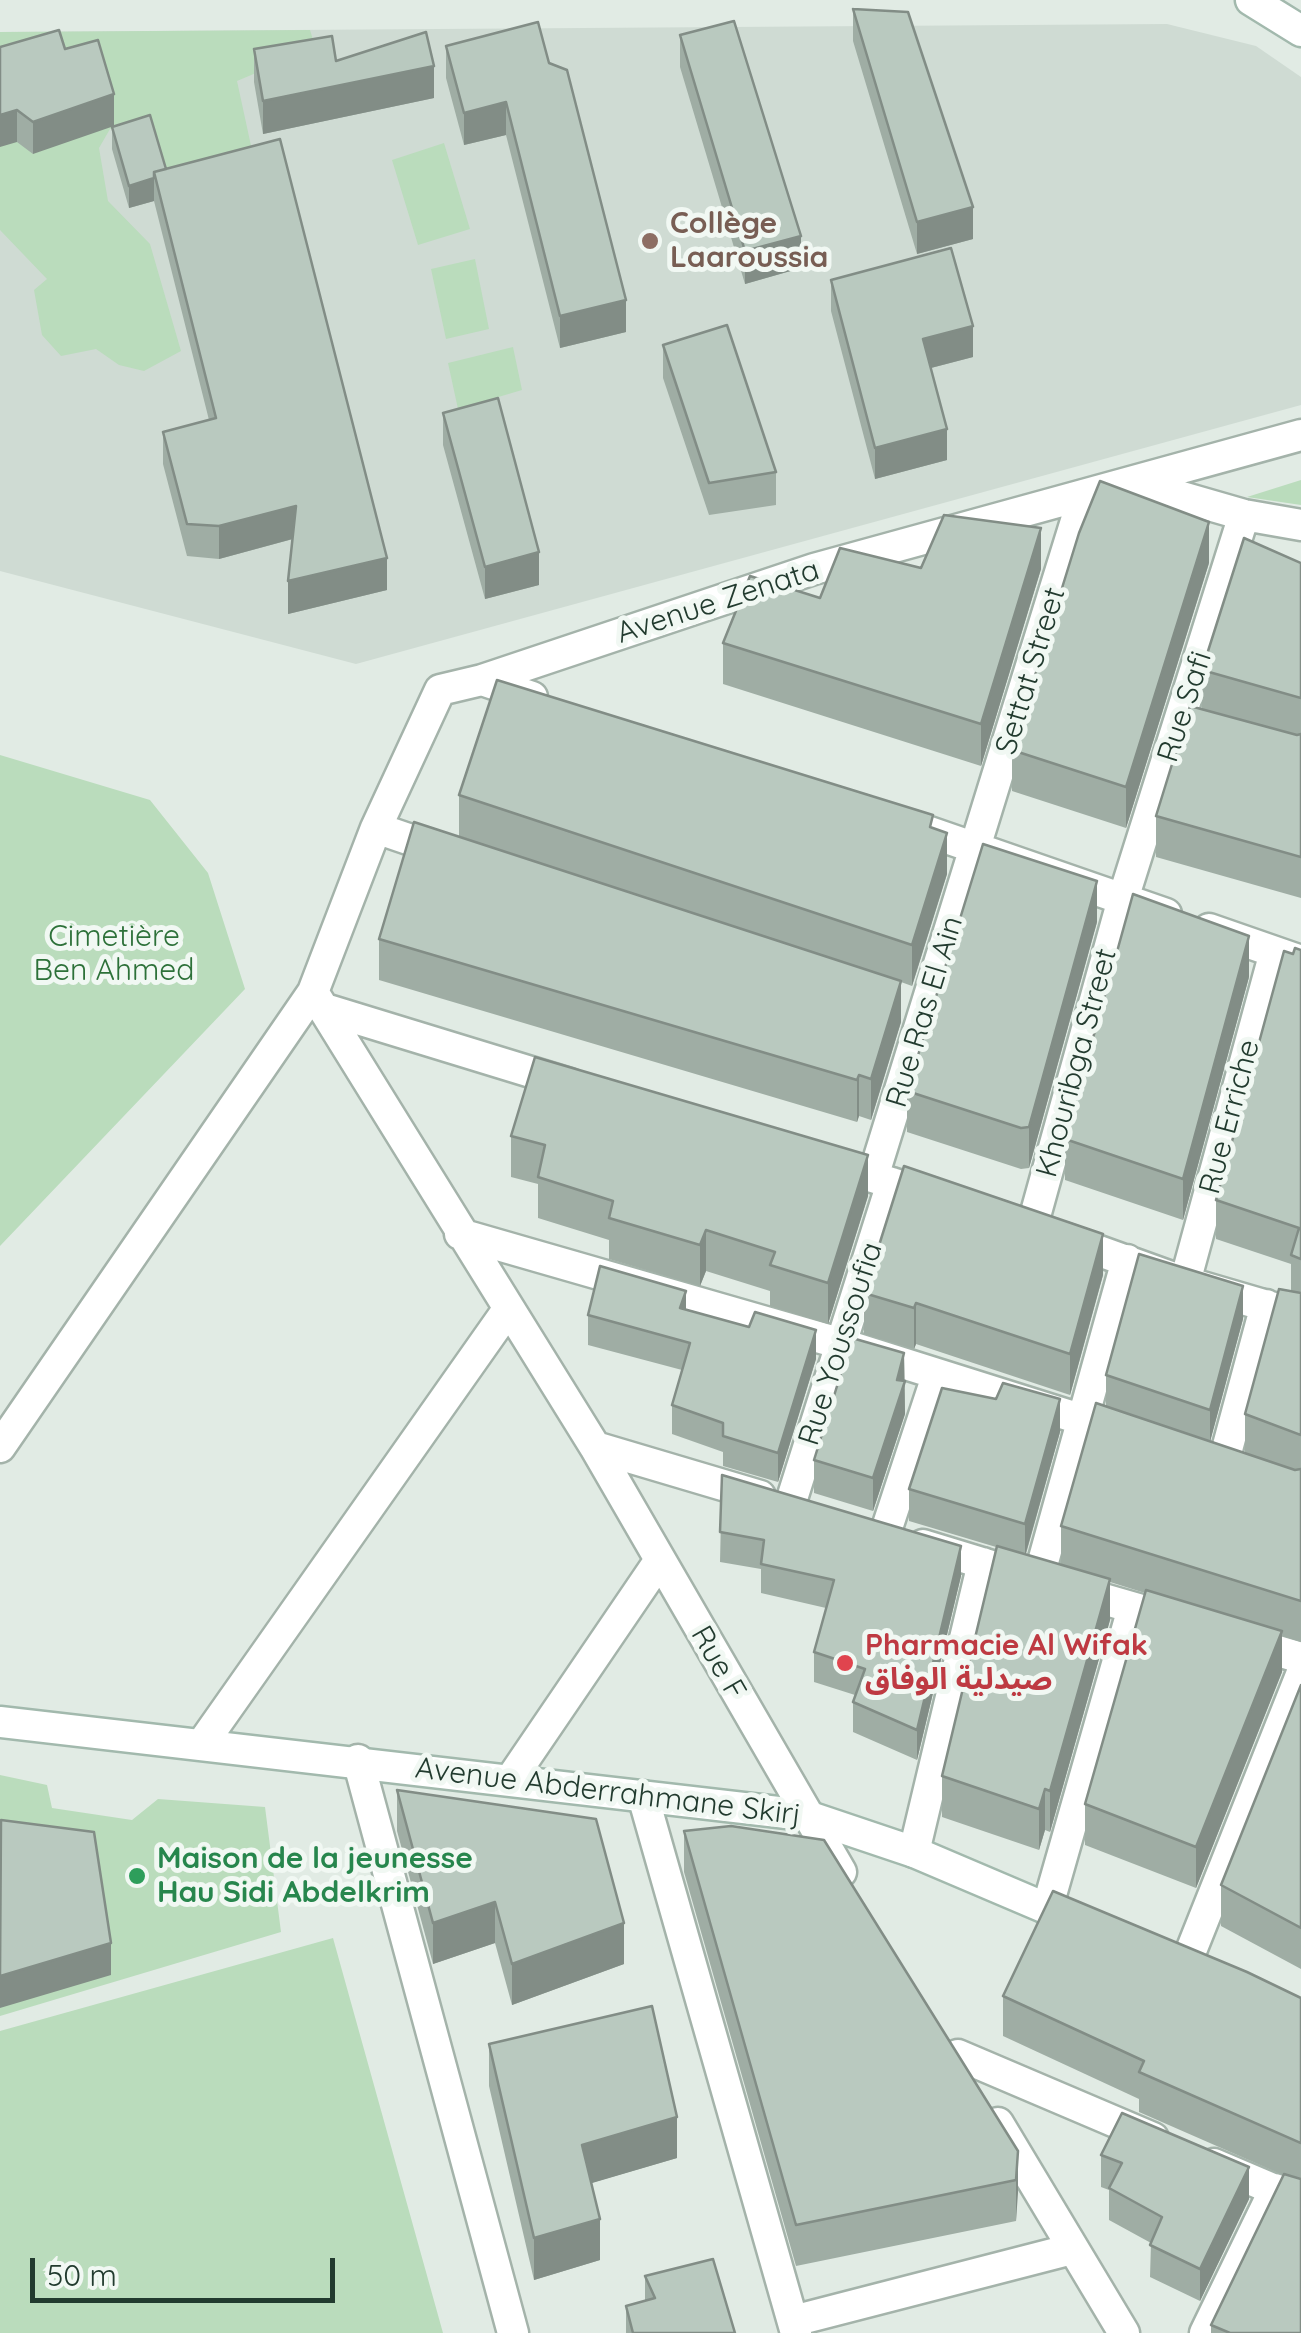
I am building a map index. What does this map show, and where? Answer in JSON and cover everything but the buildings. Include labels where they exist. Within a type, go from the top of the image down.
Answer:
[{"type":"street","points":[[1251,0],[1301,31]]},
{"type":"street","name":"Avenue Zenata","points":[[376,828],[440,690],[482,680],[814,569],[1301,436]]},
{"type":"street","points":[[1130,482],[1244,515],[1301,524]]},
{"type":"street","name":"Settat Street","points":[[977,848],[1084,494]]},
{"type":"street","name":"Rue Safi","points":[[1122,899],[1244,515]]},
{"type":"street","points":[[482,680],[556,705]]},
{"type":"street","points":[[1180,725],[1214,734]]},
{"type":"street","points":[[885,817],[1288,956]]},
{"type":"street","points":[[0,1447],[11,1409],[319,1001],[376,828],[470,860]]},
{"type":"street","name":"Rue Ras El Ain","points":[[883,1180],[925,1010],[977,848]]},
{"type":"street","name":"Khouribga Street","points":[[1032,1227],[1122,899]]},
{"type":"street","name":"Rue Erriche","points":[[1185,1282],[1288,956]]},
{"type":"street","points":[[887,997],[925,1010]]},
{"type":"street","points":[[319,1001],[590,1090]]},
{"type":"street","name":"Rue F","points":[[319,1001],[594,1447],[804,1815],[856,1895]]},
{"type":"street","points":[[798,1154],[962,1205]]},
{"type":"street","name":"Rue Youssoufia","points":[[790,1504],[842,1344],[883,1180]]},
{"type":"street","points":[[997,1216],[1185,1282],[1301,1316]]},
{"type":"street","points":[[460,1234],[842,1344],[1151,1442]]},
{"type":"street","points":[[1038,1580],[1127,1260]]},
{"type":"street","points":[[1222,1468],[1266,1306]]},
{"type":"street","points":[[202,1744],[507,1310]]},
{"type":"street","points":[[937,1376],[875,1531],[1301,1658]]},
{"type":"street","points":[[594,1447],[828,1516]]},
{"type":"street","points":[[1186,1455],[1254,1478]]},
{"type":"street","points":[[511,1779],[660,1560]]},
{"type":"street","points":[[914,1852],[983,1563]]},
{"type":"street","points":[[1048,1908],[1133,1608]]},
{"type":"street","points":[[1185,1966],[1301,1674]]},
{"type":"street","name":"Avenue Abderrahmane Skirj","points":[[0,1722],[358,1760],[804,1815],[914,1852],[1116,1937]]},
{"type":"street","points":[[358,1760],[513,2333]]},
{"type":"street","points":[[643,1796],[794,2327],[1072,2249]]},
{"type":"street","points":[[1151,1952],[1218,1980]]},
{"type":"street","points":[[937,2023],[1124,2333]]},
{"type":"street","points":[[958,2055],[1288,2195],[1205,2333]]},
{"type":"shaded area","name":"Collège Laaroussia","points":[[1167,24],[1256,46],[1301,77],[1301,405],[356,664],[0,571],[0,32]]},
{"type":"green space","points":[[310,30],[319,59],[282,62],[237,81],[253,155],[165,171],[148,127],[110,129],[99,148],[108,201],[150,244],[181,351],[144,371],[119,365],[96,349],[61,356],[42,335],[34,290],[47,279],[0,230],[0,32]]},
{"type":"green space","points":[[444,143],[470,229],[418,245],[392,160]]},
{"type":"green space","points":[[475,259],[489,329],[446,339],[431,269]]},
{"type":"green space","points":[[513,347],[522,390],[458,409],[448,363]]},
{"type":"green space","points":[[1301,480],[1301,505],[1247,497]]},
{"type":"green space","name":"Cimetière Ben Ahmed","points":[[0,755],[150,800],[208,873],[245,989],[0,1246]]},
{"type":"green space","name":"Maison de la jeunesse Hau Sidi Abdelkrim","points":[[0,1775],[47,1785],[52,1808],[132,1820],[158,1799],[265,1807],[281,1932],[0,2016]]},
{"type":"green space","points":[[333,1938],[443,2333],[0,2333],[0,2031]]},
{"type":"place","name":"Collège Laaroussia","points":[[650,241]]},
{"type":"place","name":"Pharmacie Al Wifak صيدلية الوفاق","points":[[845,1663]]},
{"type":"place","name":"Maison de la jeunesse Hau Sidi Abdelkrim","points":[[137,1876]]}]
